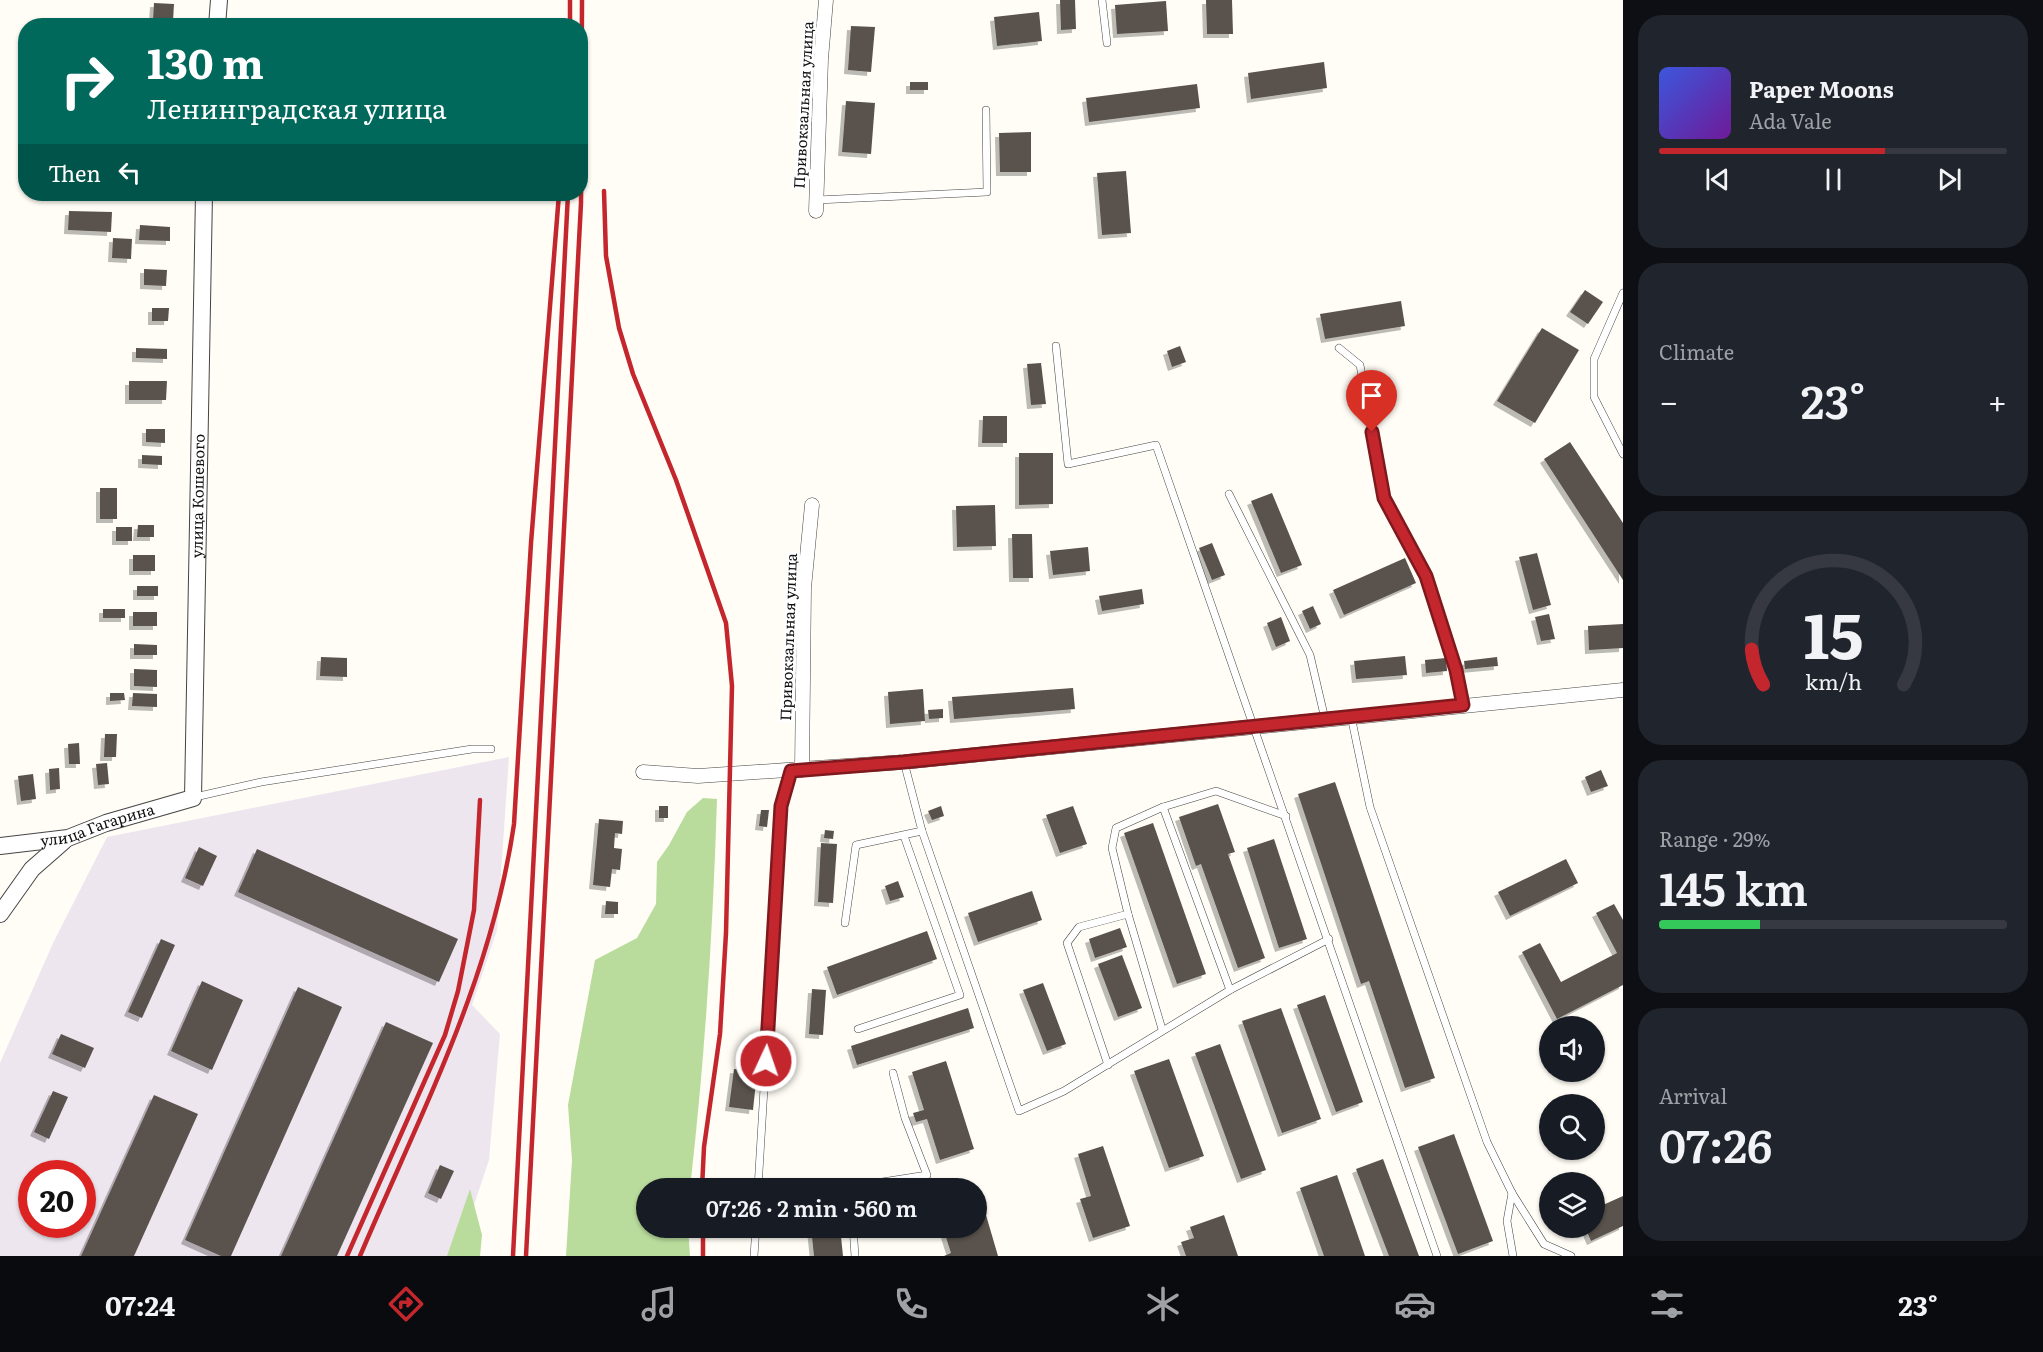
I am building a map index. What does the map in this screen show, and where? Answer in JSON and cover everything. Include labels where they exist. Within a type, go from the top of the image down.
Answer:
[{"type":"street","points":[[218,18],[219,0]]},
{"type":"street","name":"Привокзальная улица","points":[[816,205],[821,59],[826,0]]},
{"type":"street","name":"улица Кошевого","points":[[193,798],[204,201]]},
{"type":"street","name":"Привокзальная улица","points":[[797,771],[804,588],[812,505]]},
{"type":"street","points":[[644,772],[698,776],[797,771],[1623,690]]},
{"type":"street","name":"улица Гагарина","points":[[0,846],[68,838],[106,823],[193,798]]},
{"type":"street","points":[[0,914],[32,869],[50,850],[68,838]]},
{"type":"lane","points":[[1102,0],[1107,43]]},
{"type":"lane","points":[[816,205],[987,192],[986,110]]},
{"type":"lane","points":[[1623,293],[1594,359],[1594,397],[1623,454]]},
{"type":"lane","points":[[1056,346],[1068,464],[1156,445],[1437,1256]]},
{"type":"lane","points":[[1339,348],[1360,365],[1384,498],[1426,576],[1456,670],[1463,705]]},
{"type":"lane","points":[[1229,494],[1310,656],[1325,718]]},
{"type":"lane","points":[[1351,716],[1370,807],[1487,1142],[1512,1193],[1544,1244],[1571,1256]]},
{"type":"lane","points":[[193,798],[261,782],[472,749],[491,749]]},
{"type":"lane","points":[[904,762],[922,831],[1019,1111],[1064,1090],[1230,990],[1329,939]]},
{"type":"lane","points":[[759,1178],[781,806],[797,771]]},
{"type":"lane","points":[[1162,1029],[1128,914],[1112,848],[1116,828],[1163,807],[1216,791],[1286,816]]},
{"type":"lane","points":[[1163,807],[1230,990]]},
{"type":"lane","points":[[845,923],[856,845],[922,831]]},
{"type":"lane","points":[[858,1029],[960,995],[904,836]]},
{"type":"lane","points":[[1108,1065],[1067,943],[1079,927],[1128,914]]},
{"type":"lane","points":[[893,1073],[905,1118],[927,1175],[908,1178]]},
{"type":"lane","points":[[1512,1193],[1508,1221],[1513,1256]]},
{"type":"lane","points":[[754,1256],[755,1238]]},
{"type":"lane","points":[[854,1238],[855,1256]]},
{"type":"shaded area","points":[[509,757],[497,930],[472,1005],[500,1034],[489,1160],[457,1256],[0,1256],[0,1063],[54,941],[107,837]]},
{"type":"green space","points":[[703,798],[717,799],[708,993],[691,1178],[636,1178],[636,1238],[689,1238],[690,1256],[566,1256],[572,1160],[568,1105],[595,960],[637,938],[656,904],[657,862],[687,812]]},
{"type":"green space","points":[[470,1189],[482,1235],[480,1256],[447,1256]]},
{"type":"building","points":[[1060,0],[1075,0],[1076,29],[1061,30]]},
{"type":"building","points":[[1206,0],[1232,0],[1233,34],[1207,34]]},
{"type":"building","points":[[1166,1],[1168,31],[1117,34],[1115,5]]},
{"type":"building","points":[[154,3],[174,4],[173,18],[153,18]]},
{"type":"building","points":[[1039,12],[1042,41],[997,46],[994,17]]},
{"type":"building","points":[[851,26],[875,27],[871,72],[848,70]]},
{"type":"building","points":[[1324,62],[1327,88],[1251,99],[1248,73]]},
{"type":"building","points":[[910,82],[928,82],[928,90],[910,90]]},
{"type":"building","points":[[1197,84],[1200,108],[1089,122],[1086,98]]},
{"type":"building","points":[[846,101],[875,103],[871,154],[842,152]]},
{"type":"building","points":[[1031,132],[1031,172],[1000,172],[999,133]]},
{"type":"building","points":[[1126,171],[1131,233],[1102,235],[1097,173]]},
{"type":"building","points":[[69,211],[112,212],[111,232],[68,230]]},
{"type":"building","points":[[140,225],[170,227],[170,241],[139,240]]},
{"type":"building","points":[[113,238],[132,239],[131,259],[112,258]]},
{"type":"building","points":[[144,269],[167,270],[166,286],[144,285]]},
{"type":"building","points":[[1585,290],[1603,302],[1588,324],[1570,312]]},
{"type":"building","points":[[1401,301],[1405,326],[1325,339],[1320,314]]},
{"type":"building","points":[[152,308],[169,308],[168,321],[152,321]]},
{"type":"building","points":[[1542,328],[1579,350],[1535,423],[1497,401]]},
{"type":"building","points":[[1180,346],[1186,362],[1172,367],[1167,351]]},
{"type":"building","points":[[136,348],[167,349],[167,359],[136,358]]},
{"type":"building","points":[[1041,363],[1046,404],[1031,405],[1027,364]]},
{"type":"building","points":[[129,381],[167,381],[166,400],[129,400]]},
{"type":"building","points":[[983,416],[1007,416],[1007,443],[982,443]]},
{"type":"building","points":[[146,429],[165,429],[165,443],[146,442]]},
{"type":"building","points":[[1570,442],[1623,523],[1623,580],[1544,459]]},
{"type":"building","points":[[1019,453],[1053,453],[1053,504],[1019,505]]},
{"type":"building","points":[[142,455],[162,456],[162,465],[142,464]]},
{"type":"building","points":[[100,488],[117,488],[117,519],[100,519]]},
{"type":"building","points":[[1272,493],[1302,565],[1281,573],[1251,501]]},
{"type":"building","points":[[995,505],[996,546],[957,547],[956,506]]},
{"type":"building","points":[[138,525],[154,525],[154,537],[137,537]]},
{"type":"building","points":[[116,527],[132,527],[132,541],[116,541]]},
{"type":"building","points":[[1012,534],[1032,534],[1033,578],[1013,578]]},
{"type":"building","points":[[1212,543],[1225,575],[1212,580],[1199,548]]},
{"type":"building","points":[[1088,547],[1090,571],[1053,575],[1050,551]]},
{"type":"building","points":[[1537,553],[1551,605],[1533,610],[1519,557]]},
{"type":"building","points":[[133,555],[155,555],[155,571],[133,571]]},
{"type":"building","points":[[1405,558],[1416,583],[1344,615],[1333,590]]},
{"type":"building","points":[[137,586],[158,586],[158,596],[137,596]]},
{"type":"building","points":[[1142,589],[1144,604],[1102,611],[1099,596]]},
{"type":"building","points":[[1313,606],[1321,624],[1310,629],[1302,611]]},
{"type":"building","points":[[103,609],[125,609],[125,618],[103,618]]},
{"type":"building","points":[[133,612],[157,612],[157,626],[133,626]]},
{"type":"building","points":[[1549,614],[1555,639],[1541,641],[1535,617]]},
{"type":"building","points":[[1281,617],[1290,641],[1276,647],[1267,623]]},
{"type":"building","points":[[1623,624],[1623,648],[1589,650],[1588,626]]},
{"type":"building","points":[[134,644],[157,645],[157,655],[134,655]]},
{"type":"building","points":[[1405,656],[1407,675],[1356,679],[1354,661]]},
{"type":"building","points":[[321,657],[347,658],[347,677],[320,676]]},
{"type":"building","points":[[1497,657],[1498,666],[1465,669],[1464,661]]},
{"type":"building","points":[[1446,658],[1447,671],[1426,673],[1425,660]]},
{"type":"building","points":[[134,669],[157,670],[157,687],[134,686]]},
{"type":"building","points":[[1073,688],[1075,709],[954,719],[952,697]]},
{"type":"building","points":[[923,689],[925,721],[890,724],[888,692]]},
{"type":"building","points":[[110,693],[124,693],[125,700],[110,701]]},
{"type":"building","points":[[133,693],[157,694],[157,707],[132,706]]},
{"type":"building","points":[[943,709],[943,718],[929,719],[928,710]]},
{"type":"building","points":[[105,734],[117,734],[116,757],[104,757]]},
{"type":"building","points":[[79,743],[80,764],[69,764],[68,744]]},
{"type":"building","points":[[107,763],[109,784],[98,785],[96,764]]},
{"type":"building","points":[[59,768],[60,789],[50,790],[49,769]]},
{"type":"building","points":[[1601,770],[1608,786],[1591,792],[1585,777]]},
{"type":"building","points":[[33,774],[36,799],[21,801],[18,776]]},
{"type":"building","points":[[1335,782],[1435,1078],[1405,1088],[1369,981],[1361,984],[1298,794]]},
{"type":"building","points":[[1218,804],[1235,852],[1228,854],[1265,958],[1238,968],[1201,864],[1196,866],[1179,817]]},
{"type":"building","points":[[659,806],[668,806],[668,818],[659,818]]},
{"type":"building","points":[[941,806],[944,816],[932,820],[928,811]]},
{"type":"building","points":[[1073,806],[1087,844],[1060,853],[1046,815]]},
{"type":"building","points":[[761,810],[769,810],[767,827],[759,826]]},
{"type":"building","points":[[599,819],[623,821],[622,834],[615,833],[614,848],[622,849],[620,870],[612,869],[610,887],[593,885]]},
{"type":"building","points":[[1153,823],[1206,974],[1177,984],[1124,833]]},
{"type":"building","points":[[825,830],[834,831],[833,839],[824,838]]},
{"type":"building","points":[[1274,839],[1307,939],[1279,948],[1247,848]]},
{"type":"building","points":[[821,843],[837,844],[833,903],[818,902]]},
{"type":"building","points":[[199,847],[217,856],[203,886],[185,878]]},
{"type":"building","points":[[257,849],[458,939],[439,982],[238,892]]},
{"type":"building","points":[[1566,859],[1578,883],[1510,916],[1498,892]]},
{"type":"building","points":[[898,881],[904,897],[890,901],[885,886]]},
{"type":"building","points":[[1032,891],[1042,920],[978,942],[968,913]]},
{"type":"building","points":[[606,901],[618,902],[618,914],[605,914]]},
{"type":"building","points":[[1614,904],[1623,920],[1623,985],[1563,1016],[1555,1016],[1522,952],[1540,943],[1561,982],[1617,953],[1596,913]]},
{"type":"building","points":[[1120,928],[1127,947],[1095,958],[1089,939]]},
{"type":"building","points":[[927,931],[937,959],[837,995],[827,967]]},
{"type":"building","points":[[161,939],[175,945],[142,1018],[128,1012]]},
{"type":"building","points":[[1122,955],[1142,1008],[1118,1017],[1098,964]]},
{"type":"building","points":[[202,981],[243,1000],[212,1070],[171,1051]]},
{"type":"building","points":[[1043,983],[1066,1044],[1047,1051],[1023,990]]},
{"type":"building","points":[[298,987],[342,1007],[231,1256],[221,1256],[185,1240]]},
{"type":"building","points":[[812,989],[826,990],[823,1035],[809,1034]]},
{"type":"building","points":[[1325,995],[1363,1102],[1336,1112],[1297,1005]]},
{"type":"building","points":[[968,1008],[974,1028],[857,1065],[851,1046]]},
{"type":"building","points":[[1281,1008],[1321,1119],[1282,1133],[1242,1021]]},
{"type":"building","points":[[386,1022],[433,1043],[337,1256],[281,1256]]},
{"type":"building","points":[[61,1034],[94,1048],[85,1068],[52,1054]]},
{"type":"building","points":[[1220,1044],[1266,1170],[1241,1179],[1195,1053]]},
{"type":"building","points":[[1169,1059],[1204,1156],[1169,1168],[1134,1071]]},
{"type":"building","points":[[946,1061],[974,1149],[940,1160],[927,1119],[916,1122],[913,1113],[924,1110],[912,1072]]},
{"type":"building","points":[[734,1069],[757,1072],[753,1110],[729,1107]]},
{"type":"building","points":[[53,1091],[68,1097],[49,1139],[34,1132]]},
{"type":"building","points":[[154,1095],[198,1114],[134,1256],[81,1256],[89,1238],[96,1238],[96,1223]]},
{"type":"building","points":[[1454,1134],[1493,1241],[1458,1254],[1418,1147]]},
{"type":"building","points":[[1103,1146],[1130,1226],[1093,1238],[1080,1199],[1091,1196],[1078,1154]]},
{"type":"building","points":[[1383,1159],[1419,1256],[1389,1256],[1356,1169]]},
{"type":"building","points":[[440,1165],[454,1171],[441,1199],[428,1193]]},
{"type":"building","points":[[1337,1175],[1365,1256],[1324,1256],[1300,1188]]},
{"type":"building","points":[[1623,1196],[1623,1226],[1605,1234],[1605,1204]]},
{"type":"building","points":[[1224,1215],[1238,1256],[1186,1256],[1181,1242],[1194,1238],[1190,1227]]},
{"type":"building","points":[[987,1218],[998,1256],[944,1256],[951,1253],[946,1238],[987,1238]]},
{"type":"building","points":[[812,1238],[841,1238],[843,1256],[814,1256]]},
{"type":"railway","points":[[570,0],[570,18]]},
{"type":"railway","points":[[582,0],[582,18]]},
{"type":"railway","points":[[604,191],[606,256],[619,328],[633,374],[676,480],[726,623],[732,686],[726,933],[720,1034],[704,1147],[702,1178]]},
{"type":"railway","points":[[360,1256],[451,1045],[471,992],[489,937],[514,824],[531,543],[558,201]]},
{"type":"railway","points":[[513,1256],[568,201]]},
{"type":"railway","points":[[526,1256],[581,201]]},
{"type":"railway","points":[[347,1256],[445,1035],[458,991],[474,910],[480,800]]},
{"type":"railway","points":[[703,1238],[703,1256]]},
{"type":"route","points":[[766,1061],[781,806],[791,771],[904,762],[1463,705],[1456,670],[1426,576],[1384,498],[1372,432]]}]
